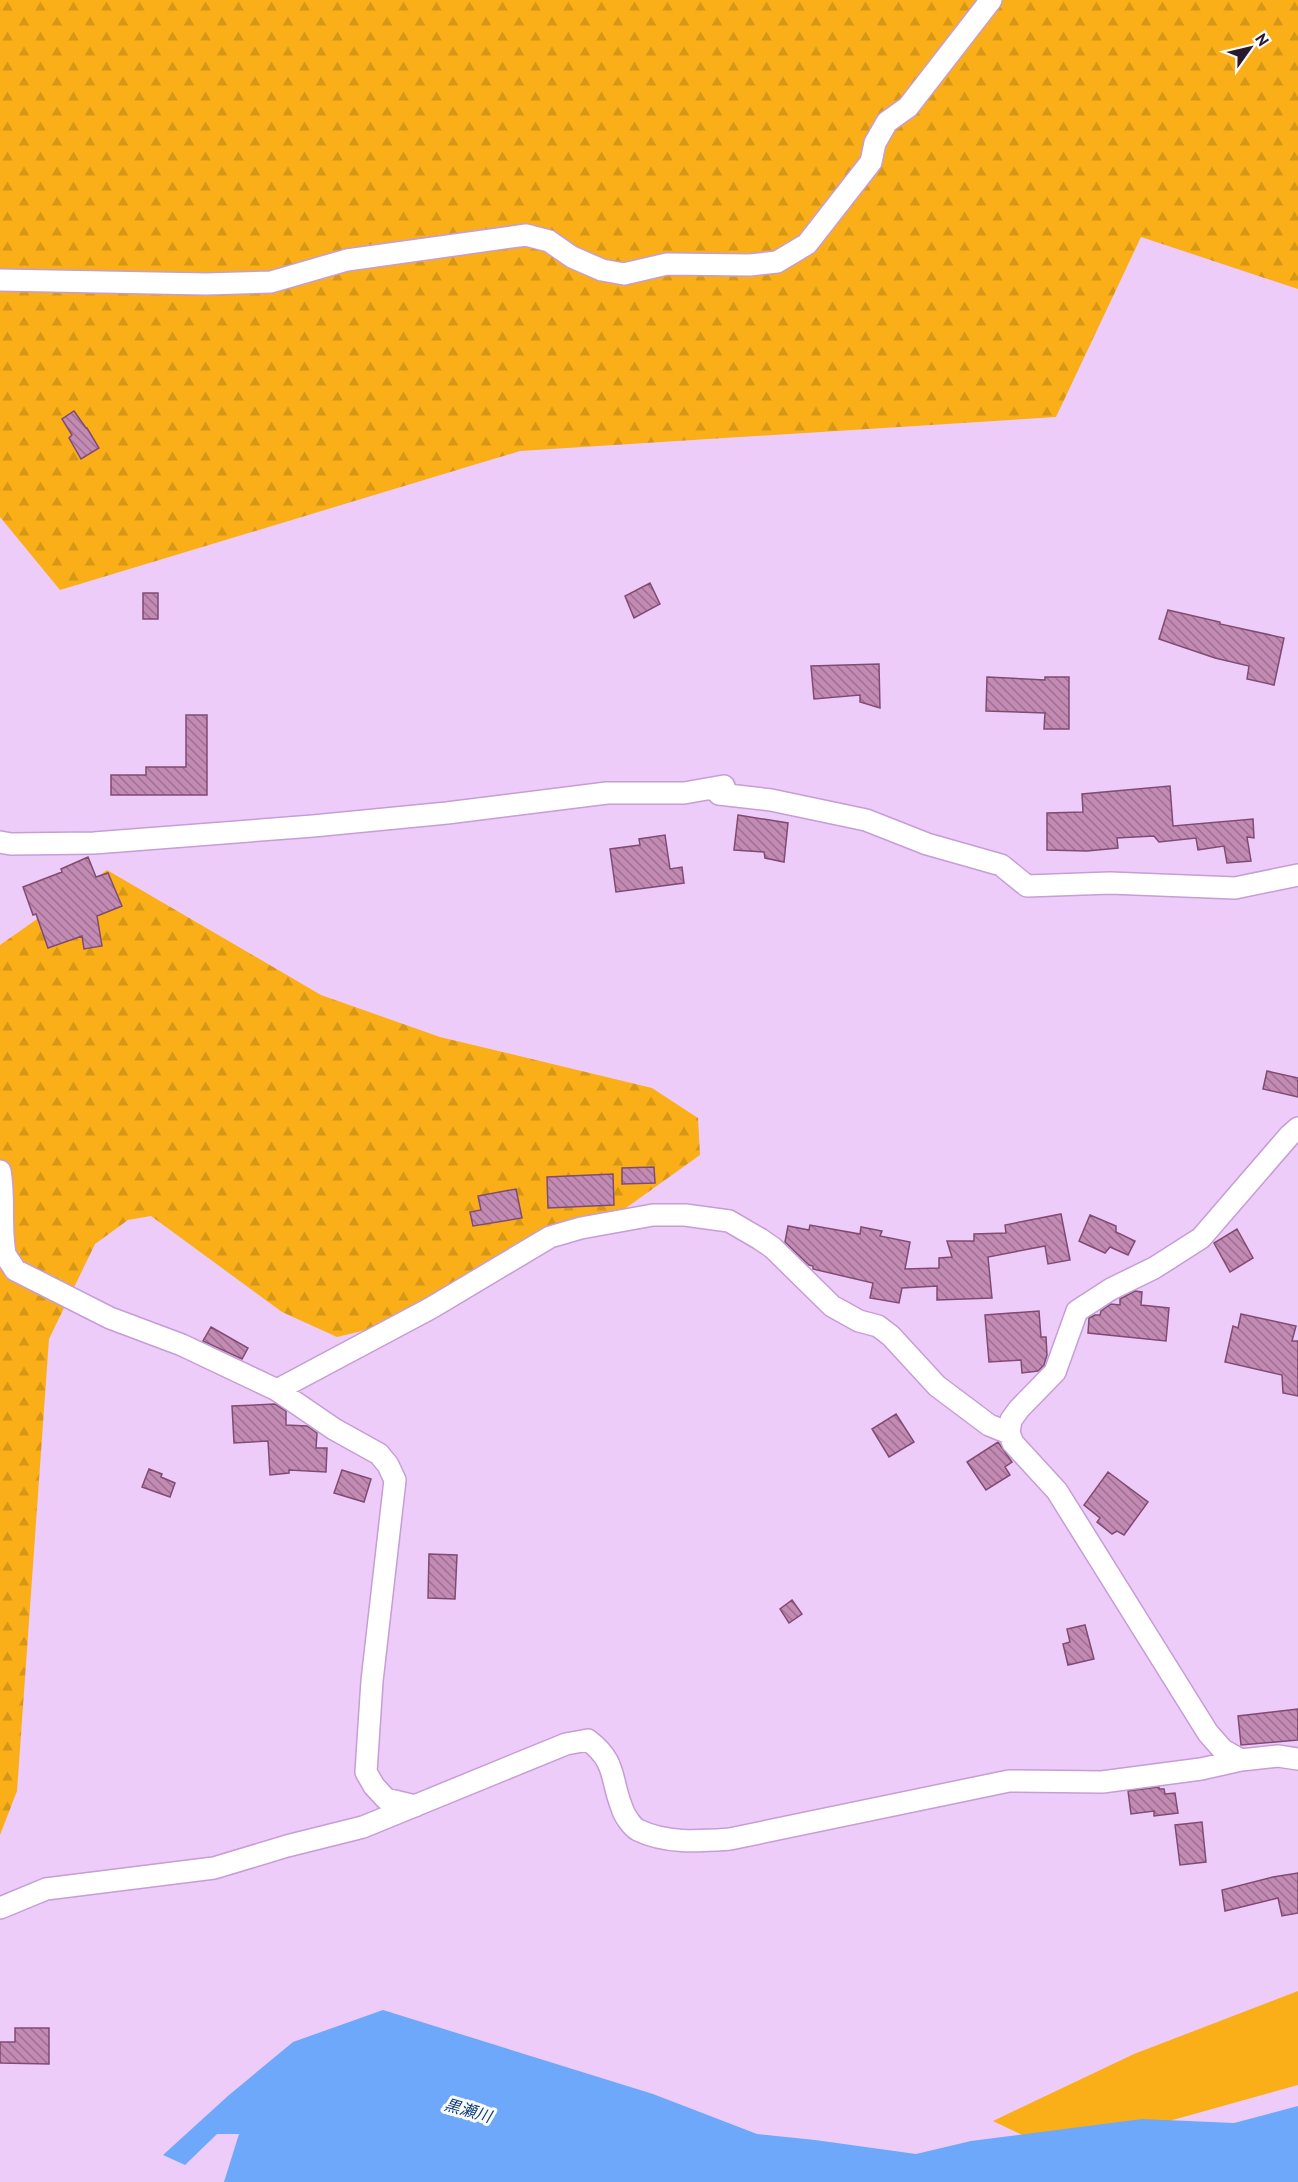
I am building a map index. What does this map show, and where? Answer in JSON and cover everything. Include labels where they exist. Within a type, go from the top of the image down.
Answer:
[{"type":"street","points":[[0,280],[206,284],[271,282],[347,260],[526,235],[549,241],[572,257],[602,270],[624,274],[667,264],[750,265],[777,262],[807,244],[871,162],[875,143],[887,122],[908,107],[991,0]]},
{"type":"street","points":[[0,842],[10,844],[94,843],[447,813],[607,793],[684,793],[724,786],[719,794],[771,800],[866,820],[927,844],[1001,865],[1026,886],[1110,883],[1235,888],[1298,874]]},
{"type":"street","points":[[1241,1761],[1223,1750],[1208,1734],[1057,1491],[1013,1443],[1009,1433],[1011,1420],[1054,1371],[1077,1311],[1111,1289],[1154,1268],[1202,1238],[1298,1128]]},
{"type":"street","points":[[0,1171],[2,1240],[5,1256],[15,1270],[110,1318],[182,1345],[277,1390],[334,1430],[379,1454],[388,1465],[395,1480],[372,1681],[366,1772],[374,1786],[386,1799],[415,1806]]},
{"type":"street","points":[[277,1390],[431,1308],[550,1237],[581,1228],[653,1215],[686,1215],[729,1221],[760,1239],[773,1248],[832,1306],[859,1321],[878,1326],[891,1335],[937,1386],[989,1425],[1009,1433]]},
{"type":"street","points":[[0,1908],[46,1889],[214,1868],[287,1846],[363,1827],[566,1744],[588,1740],[601,1750],[612,1768],[622,1810],[636,1829],[657,1836],[697,1842],[730,1839],[1009,1781],[1102,1782],[1278,1756],[1298,1759]]},
{"type":"green space","points":[[0,0],[1298,0],[1298,289],[1141,237],[1056,417],[520,451],[60,590],[0,517]]},
{"type":"green space","points":[[107,870],[321,995],[440,1037],[652,1088],[698,1118],[700,1155],[616,1215],[391,1324],[337,1337],[282,1312],[151,1216],[128,1220],[95,1244],[49,1339],[17,1791],[0,1835],[0,945]]},
{"type":"green space","points":[[1298,1991],[1298,2085],[1058,2152],[993,2121],[1134,2054]]},
{"type":"water","name":"黒瀬川","points":[[383,2010],[653,2094],[757,2134],[916,2154],[971,2141],[1142,2119],[1234,2123],[1298,2106],[1298,2182],[224,2182],[239,2134],[217,2134],[185,2165],[163,2155],[229,2095],[293,2042]]},
{"type":"building","points":[[74,411],[99,448],[81,459],[69,438],[72,435],[62,419]]},
{"type":"building","points":[[650,583],[660,604],[634,618],[625,596]]},
{"type":"building","points":[[143,593],[158,593],[158,619],[143,619]]},
{"type":"building","points":[[1168,610],[1284,638],[1274,685],[1247,679],[1249,666],[1215,658],[1159,639]]},
{"type":"building","points":[[879,664],[880,708],[860,702],[860,695],[814,699],[811,666]]},
{"type":"building","points":[[987,677],[1045,680],[1045,677],[1069,677],[1069,729],[1044,729],[1045,713],[986,711]]},
{"type":"building","points":[[186,715],[207,715],[207,795],[111,795],[111,775],[146,775],[146,767],[186,767]]},
{"type":"building","points":[[1170,786],[1173,826],[1253,819],[1254,838],[1247,837],[1251,861],[1227,863],[1224,846],[1198,850],[1196,838],[1159,842],[1154,836],[1117,838],[1118,848],[1087,851],[1047,850],[1047,813],[1083,812],[1082,794]]},
{"type":"building","points":[[738,815],[788,823],[784,862],[765,858],[764,852],[734,850]]},
{"type":"building","points":[[665,835],[670,869],[682,867],[684,883],[616,892],[610,849],[640,845],[639,839]]},
{"type":"building","points":[[88,857],[96,877],[108,873],[122,906],[97,916],[102,946],[84,949],[82,936],[48,948],[23,887],[62,872],[61,869]]},
{"type":"building","points":[[1267,1071],[1298,1078],[1298,1097],[1263,1089]]},
{"type":"building","points":[[654,1167],[655,1183],[622,1184],[622,1168]]},
{"type":"building","points":[[613,1174],[614,1205],[548,1208],[547,1177]]},
{"type":"building","points":[[516,1189],[522,1218],[473,1226],[470,1212],[481,1210],[478,1196]]},
{"type":"building","points":[[1061,1214],[1070,1260],[1048,1264],[1045,1246],[988,1257],[992,1298],[937,1300],[937,1286],[902,1288],[899,1303],[870,1298],[873,1283],[813,1269],[813,1266],[809,1265],[785,1242],[788,1226],[809,1230],[810,1225],[860,1234],[861,1227],[882,1231],[880,1236],[910,1242],[905,1269],[939,1268],[939,1258],[952,1257],[947,1241],[974,1241],[974,1234],[1006,1233],[1005,1225]]},
{"type":"building","points":[[1090,1215],[1116,1226],[1116,1232],[1135,1241],[1128,1255],[1110,1247],[1105,1253],[1079,1241]]},
{"type":"building","points":[[1237,1229],[1253,1258],[1230,1272],[1214,1243]]},
{"type":"building","points":[[1135,1291],[1142,1292],[1141,1305],[1169,1308],[1166,1341],[1088,1333],[1089,1318],[1100,1315],[1101,1311],[1111,1304],[1120,1305],[1120,1299]]},
{"type":"building","points":[[1039,1311],[1041,1337],[1046,1337],[1047,1355],[1044,1365],[1038,1371],[1022,1373],[1021,1360],[989,1362],[985,1315]]},
{"type":"building","points":[[1241,1314],[1296,1326],[1292,1341],[1298,1341],[1298,1396],[1283,1393],[1282,1375],[1225,1362],[1233,1326],[1238,1328]]},
{"type":"building","points":[[211,1327],[248,1348],[242,1359],[203,1341]]},
{"type":"building","points":[[275,1404],[286,1411],[286,1425],[307,1426],[317,1433],[316,1448],[327,1448],[326,1472],[289,1470],[289,1473],[270,1475],[268,1441],[234,1443],[232,1406]]},
{"type":"building","points":[[896,1414],[914,1442],[889,1457],[872,1429]]},
{"type":"building","points":[[998,1442],[1012,1462],[1005,1467],[1010,1475],[986,1490],[967,1462]]},
{"type":"building","points":[[149,1469],[175,1483],[170,1497],[142,1487]]},
{"type":"building","points":[[342,1470],[371,1479],[364,1502],[334,1493]]},
{"type":"building","points":[[1108,1472],[1148,1502],[1124,1535],[1117,1531],[1112,1534],[1097,1522],[1100,1518],[1084,1505]]},
{"type":"building","points":[[429,1554],[457,1555],[455,1599],[428,1598]]},
{"type":"building","points":[[792,1600],[802,1614],[789,1623],[780,1609]]},
{"type":"building","points":[[1085,1625],[1094,1659],[1068,1665],[1063,1644],[1070,1642],[1067,1629]]},
{"type":"building","points":[[1298,1709],[1298,1740],[1241,1745],[1238,1716]]},
{"type":"building","points":[[1159,1787],[1159,1789],[1164,1789],[1165,1794],[1175,1793],[1178,1813],[1154,1816],[1154,1811],[1131,1814],[1128,1791]]},
{"type":"building","points":[[1202,1822],[1206,1862],[1180,1865],[1175,1825]]},
{"type":"building","points":[[1298,1873],[1298,1913],[1282,1916],[1278,1898],[1225,1911],[1222,1890]]},
{"type":"building","points":[[15,2028],[49,2028],[49,2064],[0,2063],[0,2042],[15,2042]]}]
